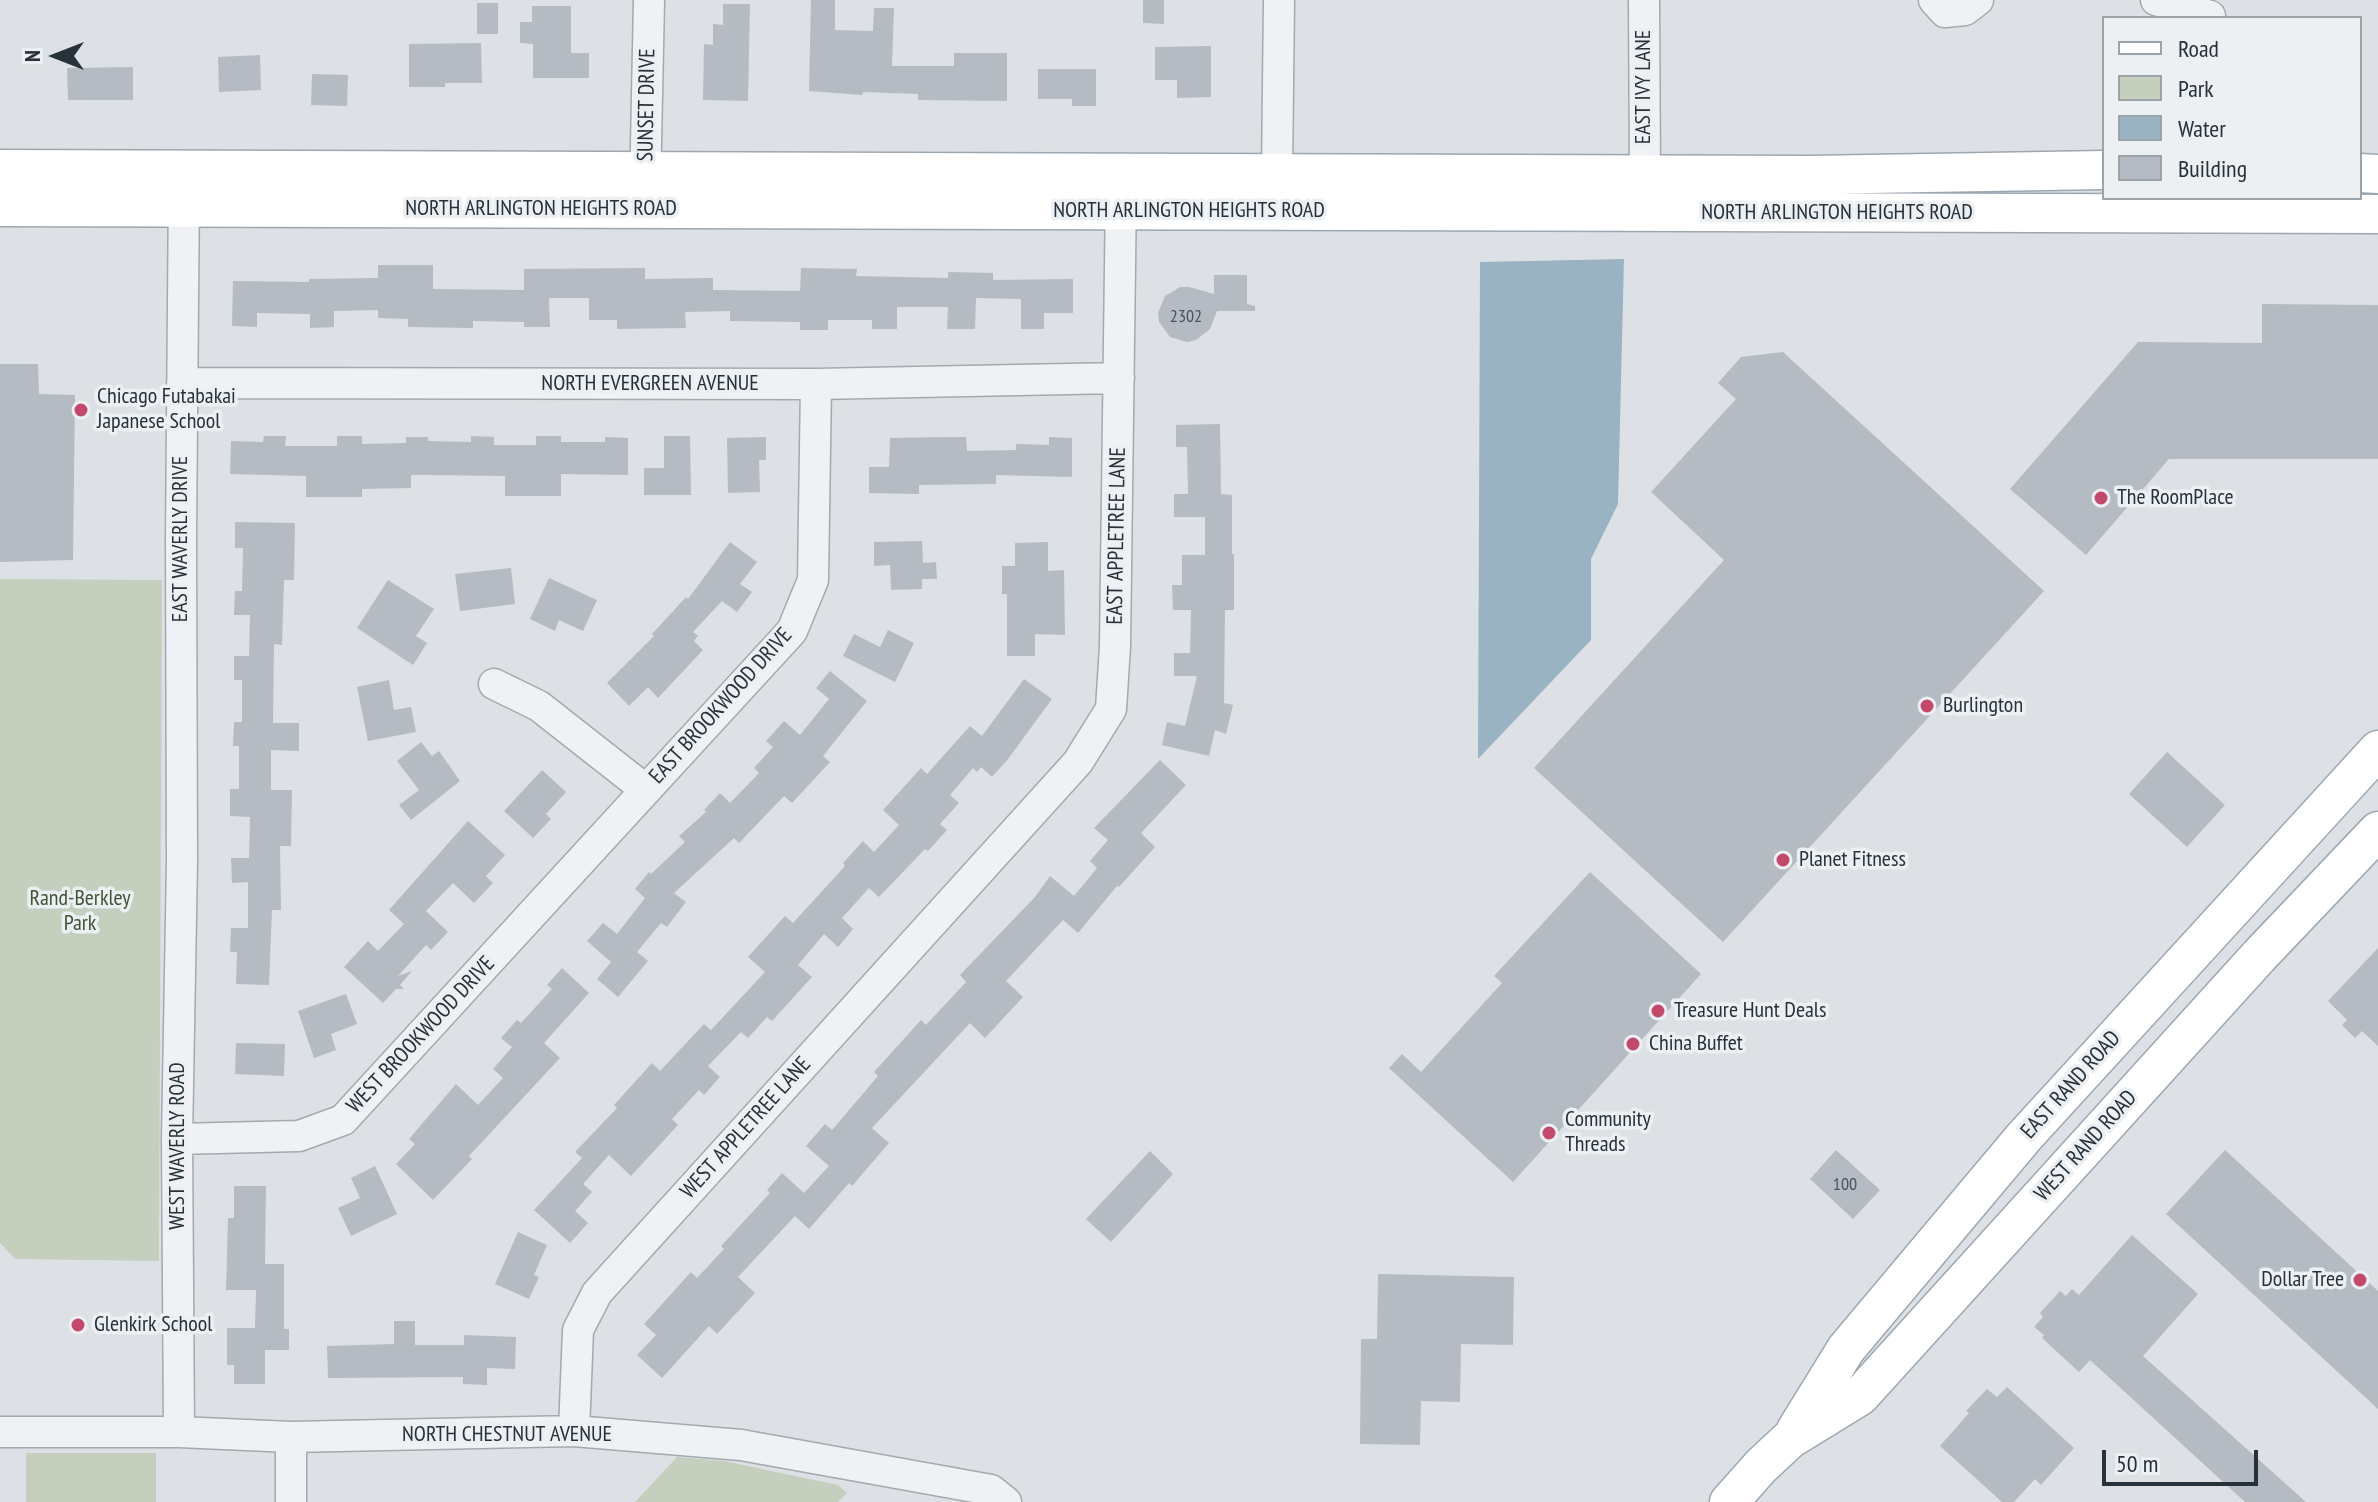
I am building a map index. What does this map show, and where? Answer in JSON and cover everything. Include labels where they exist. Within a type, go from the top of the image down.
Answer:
[{"type":"main road","name":"NORTH ARLINGTON HEIGHTS ROAD","points":[[0,169],[184,188],[645,210],[2198,206],[2378,214]]},
{"type":"main road","name":"NORTH ARLINGTON HEIGHTS ROAD","points":[[0,207],[184,188],[645,171],[1912,174],[2102,170]]},
{"type":"main road","name":"EAST RAND ROAD","points":[[1790,1439],[1846,1349],[2024,1137],[2378,750]]},
{"type":"main road","name":"WEST RAND ROAD","points":[[1790,1439],[1860,1396],[2282,931],[2374,835]]},
{"type":"main road","points":[[1729,1502],[1790,1439]]},
{"type":"street","name":"SUNSET DRIVE","points":[[645,210],[649,0]]},
{"type":"street","points":[[1277,173],[1279,0]]},
{"type":"street","name":"EAST IVY LANE","points":[[1644,0],[1645,173]]},
{"type":"street","points":[[1934,0],[1945,12],[1965,10],[1978,0]]},
{"type":"street","points":[[2156,0],[2211,11]]},
{"type":"street","name":"EAST APPLETREE LANE","points":[[991,857],[1078,762],[1111,709],[1115,646],[1121,172]]},
{"type":"street","name":"EAST WAVERLY DRIVE","points":[[182,861],[184,188]]},
{"type":"street","name":"NORTH EVERGREEN AVENUE","points":[[182,383],[816,384],[1119,378]]},
{"type":"street","name":"EAST BROOKWOOD DRIVE","points":[[581,861],[792,631],[813,580],[816,384]]},
{"type":"street","points":[[494,684],[539,706],[646,790]]},
{"type":"street","name":"WEST APPLETREE LANE","points":[[574,1431],[578,1330],[597,1293],[991,857]]},
{"type":"street","name":"WEST WAVERLY ROAD","points":[[179,1432],[177,1139],[182,861]]},
{"type":"street","name":"WEST BROOKWOOD DRIVE","points":[[177,1139],[299,1136],[343,1120],[581,861]]},
{"type":"street","name":"NORTH CHESTNUT AVENUE","points":[[0,1432],[179,1432],[291,1437],[574,1431],[741,1445],[991,1490],[1006,1502]]},
{"type":"street","points":[[291,1437],[291,1502]]},
{"type":"green space","name":"Rand-Berkley Park","points":[[0,579],[162,580],[159,1261],[15,1259],[0,1243]]},
{"type":"green space","points":[[26,1453],[156,1453],[156,1502],[26,1502]]},
{"type":"green space","points":[[677,1457],[724,1461],[838,1485],[847,1493],[838,1502],[635,1502]]},
{"type":"water","points":[[1624,259],[1618,504],[1591,559],[1591,640],[1478,759],[1480,262]]},
{"type":"building","points":[[811,0],[835,0],[835,30],[873,31],[874,8],[894,8],[892,66],[954,66],[954,53],[1007,53],[1007,101],[918,100],[918,94],[863,92],[862,95],[809,91]]},
{"type":"building","points":[[1143,0],[1164,0],[1164,24],[1143,23]]},
{"type":"building","points":[[477,3],[498,3],[498,34],[477,34]]},
{"type":"building","points":[[723,4],[750,4],[748,101],[703,100],[704,44],[713,45],[713,24],[723,25]]},
{"type":"building","points":[[532,6],[571,6],[571,53],[589,53],[589,78],[533,78],[533,44],[520,43],[520,22],[532,22]]},
{"type":"building","points":[[481,43],[482,83],[409,87],[409,44]]},
{"type":"building","points":[[1211,46],[1211,97],[1177,98],[1177,80],[1155,80],[1155,47]]},
{"type":"building","points":[[260,55],[261,90],[219,92],[218,57]]},
{"type":"building","points":[[133,67],[133,100],[68,100],[67,68]]},
{"type":"building","points":[[1038,69],[1096,69],[1096,106],[1072,106],[1072,99],[1038,99]]},
{"type":"building","points":[[312,74],[348,75],[347,106],[311,105]]},
{"type":"building","points":[[378,265],[433,265],[433,289],[524,290],[524,269],[645,268],[645,279],[713,278],[713,290],[800,291],[801,268],[857,269],[856,276],[948,278],[948,272],[993,273],[993,280],[1073,279],[1073,313],[1044,313],[1044,329],[1021,329],[1021,299],[976,298],[975,329],[947,329],[948,307],[897,307],[897,329],[872,329],[872,320],[828,320],[828,330],[800,330],[800,322],[730,321],[730,311],[685,312],[686,328],[617,329],[617,320],[589,320],[589,298],[549,298],[550,327],[524,327],[524,322],[473,321],[473,328],[408,327],[408,319],[378,318],[378,310],[334,311],[334,327],[310,328],[310,314],[257,313],[257,327],[232,326],[233,281],[309,282],[309,279],[378,278]]},
{"type":"building","points":[[1214,275],[1247,275],[1247,304],[1255,306],[1255,311],[1217,311],[1210,329],[1196,340],[1187,342],[1170,337],[1159,322],[1158,313],[1165,296],[1180,287],[1214,294]]},
{"type":"building","points":[[2262,304],[2378,305],[2378,459],[2169,459],[2086,555],[2010,489],[2138,342],[2262,343]]},
{"type":"building","points":[[1783,352],[2044,591],[1723,942],[1534,768],[1724,560],[1651,492],[1736,399],[1718,383],[1741,357]]},
{"type":"building","name":"Chicago Futabakai Japanese School","points":[[0,364],[38,364],[39,394],[75,395],[73,560],[0,562]]},
{"type":"building","points":[[1220,424],[1221,494],[1232,495],[1234,554],[1234,610],[1225,610],[1224,703],[1233,705],[1226,734],[1215,730],[1209,756],[1162,745],[1167,722],[1185,726],[1197,676],[1174,676],[1174,653],[1190,653],[1191,610],[1173,610],[1172,585],[1182,585],[1182,555],[1205,555],[1205,517],[1174,517],[1174,494],[1188,494],[1187,447],[1176,447],[1176,425]]},
{"type":"building","points":[[264,436],[286,436],[285,446],[337,446],[337,436],[362,436],[362,444],[406,443],[406,437],[471,442],[471,436],[494,437],[494,445],[536,445],[536,436],[561,436],[561,442],[605,442],[605,437],[628,438],[628,475],[561,474],[561,496],[505,496],[505,476],[411,475],[411,488],[362,489],[362,497],[306,497],[306,476],[230,474],[231,441],[263,442]]},
{"type":"building","points":[[664,436],[690,436],[691,495],[644,495],[644,468],[664,468]]},
{"type":"building","points":[[766,437],[766,460],[759,460],[760,492],[728,493],[727,438]]},
{"type":"building","points":[[966,437],[967,451],[1016,450],[1016,444],[1049,445],[1049,437],[1072,438],[1072,477],[996,475],[996,484],[919,485],[919,494],[869,493],[869,467],[889,467],[890,438]]},
{"type":"building","points":[[235,522],[295,523],[294,580],[284,580],[282,645],[274,644],[273,723],[299,723],[299,751],[271,750],[271,790],[292,790],[291,846],[280,846],[281,910],[272,910],[269,985],[236,984],[237,952],[230,952],[231,928],[248,928],[248,882],[232,883],[231,858],[249,858],[250,817],[230,816],[230,789],[239,789],[239,746],[233,746],[234,722],[242,722],[242,680],[234,680],[234,656],[249,656],[250,615],[234,615],[235,591],[242,591],[243,548],[235,548]]},
{"type":"building","points":[[922,541],[923,563],[936,562],[937,579],[922,579],[922,589],[891,590],[890,565],[874,566],[874,542]]},
{"type":"building","points":[[730,542],[757,562],[740,584],[752,592],[737,612],[722,601],[693,632],[698,636],[694,641],[703,650],[658,698],[648,687],[629,706],[607,683],[654,636],[652,634],[686,597],[688,599]]},
{"type":"building","points":[[1048,542],[1048,571],[1064,570],[1065,635],[1035,634],[1035,656],[1007,656],[1007,594],[1002,594],[1002,566],[1015,566],[1015,543]]},
{"type":"building","points":[[511,568],[515,604],[460,611],[455,574]]},
{"type":"building","points":[[549,578],[597,600],[583,631],[559,620],[555,631],[530,619]]},
{"type":"building","points":[[388,580],[434,609],[416,636],[427,643],[413,665],[357,628]]},
{"type":"building","points":[[888,630],[914,643],[895,682],[843,656],[854,634],[880,647]]},
{"type":"building","points":[[830,671],[867,701],[823,756],[830,762],[792,803],[784,796],[739,843],[734,838],[674,893],[686,902],[667,927],[661,923],[637,952],[648,961],[618,997],[597,979],[611,962],[587,941],[603,923],[617,934],[645,898],[635,889],[649,872],[651,874],[685,842],[679,836],[706,812],[704,810],[720,793],[730,803],[759,773],[754,768],[773,747],[766,741],[784,721],[800,735],[829,699],[816,688]]},
{"type":"building","points":[[1024,679],[1052,699],[1008,759],[992,777],[981,767],[977,772],[973,768],[950,795],[959,803],[940,824],[947,830],[879,897],[869,888],[842,918],[853,929],[838,947],[824,934],[798,965],[812,977],[772,1021],[767,1017],[748,1038],[741,1032],[708,1066],[720,1077],[704,1095],[699,1090],[672,1119],[678,1125],[631,1176],[609,1155],[583,1184],[592,1192],[575,1211],[588,1223],[570,1243],[534,1210],[582,1158],[575,1152],[617,1108],[614,1105],[652,1063],[660,1071],[704,1024],[711,1030],[765,972],[748,957],[785,916],[793,923],[845,866],[843,863],[863,841],[874,852],[899,825],[883,810],[921,768],[927,774],[970,726],[982,736]]},
{"type":"building","points":[[389,680],[394,710],[411,707],[416,732],[368,741],[357,687]]},
{"type":"building","points":[[421,742],[432,756],[439,751],[460,781],[411,820],[399,805],[419,790],[397,761]]},
{"type":"building","points":[[2167,752],[2225,805],[2187,847],[2129,794]]},
{"type":"building","points":[[1160,760],[1186,785],[1141,833],[1155,847],[1078,933],[1063,920],[1006,981],[1023,997],[985,1038],[970,1023],[872,1128],[889,1143],[852,1186],[849,1183],[809,1229],[795,1216],[738,1277],[755,1293],[717,1334],[709,1326],[662,1378],[637,1355],[656,1335],[644,1324],[691,1272],[697,1278],[724,1249],[721,1246],[770,1193],[767,1190],[782,1173],[804,1193],[829,1166],[806,1146],[825,1124],[832,1130],[878,1076],[874,1072],[921,1020],[926,1025],[966,982],[960,975],[1035,897],[1050,876],[1074,896],[1097,868],[1090,861],[1108,840],[1094,828]]},
{"type":"building","points":[[542,770],[566,792],[546,814],[551,819],[533,838],[504,811]]},
{"type":"building","points":[[468,821],[505,855],[486,876],[493,883],[474,903],[453,883],[426,911],[448,932],[431,950],[426,945],[398,976],[412,971],[400,985],[404,989],[396,989],[383,1003],[344,967],[368,941],[378,951],[404,924],[389,910]]},
{"type":"building","points":[[1590,872],[1701,974],[1513,1182],[1389,1068],[1402,1054],[1421,1072],[1502,983],[1494,976]]},
{"type":"building","points":[[2378,948],[2378,1046],[2362,1031],[2355,1038],[2342,1025],[2347,1020],[2328,1001]]},
{"type":"building","points":[[562,968],[589,993],[544,1043],[560,1058],[469,1156],[472,1159],[433,1200],[396,1164],[415,1144],[409,1139],[456,1084],[478,1105],[503,1078],[493,1069],[512,1047],[501,1038],[517,1020],[521,1023],[552,989],[547,985]]},
{"type":"building","points":[[346,994],[357,1024],[331,1034],[336,1050],[314,1058],[298,1011]]},
{"type":"building","points":[[236,1043],[285,1044],[284,1076],[235,1074]]},
{"type":"building","points":[[1836,1150],[1880,1190],[1853,1219],[1810,1179]]},
{"type":"building","points":[[2225,1150],[2378,1291],[2378,1409],[2166,1214]]},
{"type":"building","points":[[1150,1151],[1173,1174],[1111,1242],[1086,1219]]},
{"type":"building","points":[[375,1166],[397,1214],[351,1236],[338,1208],[360,1198],[351,1178]]},
{"type":"building","points":[[234,1186],[266,1186],[265,1264],[284,1264],[284,1329],[289,1329],[289,1350],[265,1350],[265,1384],[234,1384],[234,1365],[227,1365],[227,1328],[255,1328],[256,1290],[226,1290],[228,1218],[234,1218]]},
{"type":"building","points":[[518,1232],[547,1245],[534,1275],[539,1277],[529,1299],[495,1284]]},
{"type":"building","points":[[2132,1235],[2198,1294],[2143,1356],[2306,1502],[2245,1502],[2090,1360],[2079,1372],[2034,1327],[2043,1317],[2040,1313],[2060,1291],[2066,1296],[2072,1289],[2079,1295]]},
{"type":"building","points":[[1378,1274],[1514,1277],[1513,1345],[1461,1344],[1460,1402],[1421,1401],[1420,1445],[1360,1444],[1361,1339],[1377,1339]]},
{"type":"building","points":[[394,1321],[415,1321],[415,1345],[464,1345],[464,1335],[516,1337],[515,1369],[487,1368],[487,1385],[463,1384],[463,1377],[328,1378],[327,1346],[394,1344]]},
{"type":"building","points":[[2007,1387],[2074,1448],[2041,1485],[2035,1479],[2014,1502],[2002,1502],[1940,1446],[1987,1389],[1997,1397]]},
{"type":"place","name":"Chicago Futabakai Japanese School","points":[[81,410]]},
{"type":"place","name":"The RoomPlace","points":[[2101,498]]},
{"type":"place","name":"Burlington","points":[[1927,706]]},
{"type":"place","name":"Planet Fitness","points":[[1783,860]]},
{"type":"place","name":"Treasure Hunt Deals","points":[[1658,1011]]},
{"type":"place","name":"China Buffet","points":[[1633,1044]]},
{"type":"place","name":"Community Threads","points":[[1549,1133]]},
{"type":"place","name":"Dollar Tree","points":[[2360,1280]]},
{"type":"place","name":"Glenkirk School","points":[[78,1325]]}]
